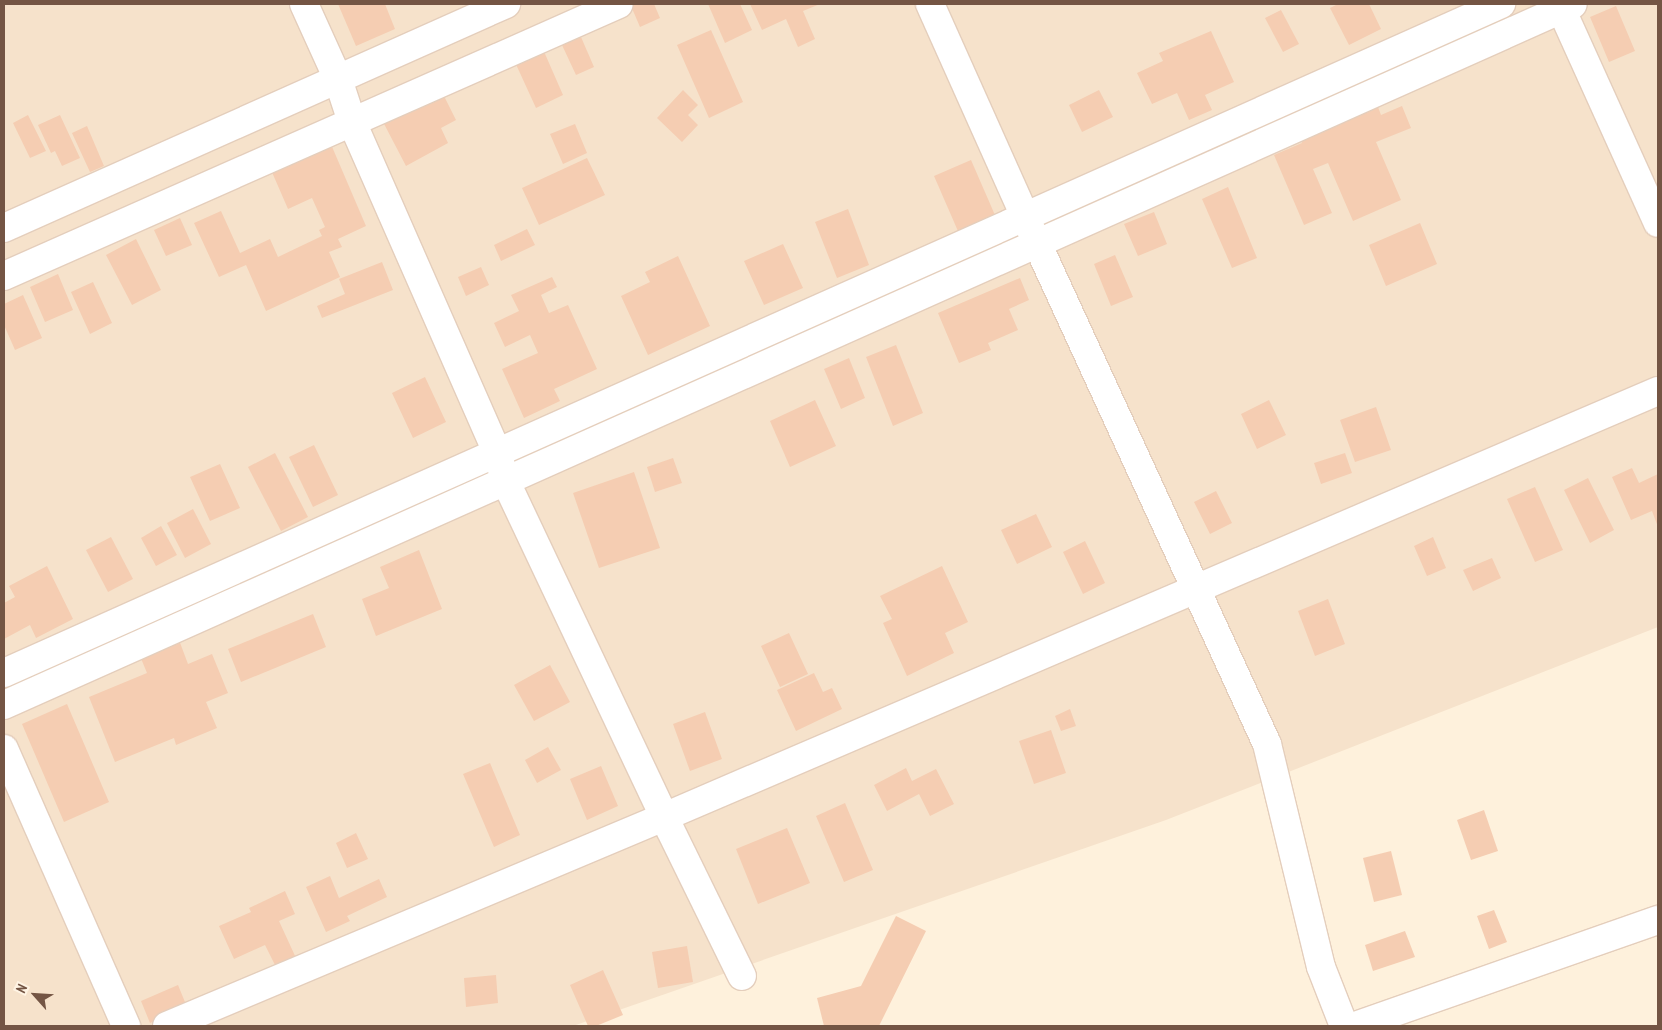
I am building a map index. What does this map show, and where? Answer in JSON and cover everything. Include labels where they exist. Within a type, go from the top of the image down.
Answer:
[{"type":"street","points":[[304,4],[338,79],[352,122],[497,452],[505,480],[664,817],[742,976]]},
{"type":"street","points":[[4,228],[506,4]]},
{"type":"street","points":[[4,276],[619,4]]},
{"type":"street","points":[[930,4],[1037,243],[1268,744],[1322,967],[1344,1026]]},
{"type":"street","points":[[4,673],[1501,4]]},
{"type":"street","points":[[4,705],[1564,5],[1658,223]]},
{"type":"street","points":[[167,1026],[664,817],[1658,391]]},
{"type":"street","points":[[4,749],[126,1026]]},
{"type":"street","points":[[1355,1026],[1658,920]]},
{"type":"shaded area","points":[[4,4],[1658,4],[1658,627],[1166,820],[573,1026],[4,1026]]},
{"type":"building","points":[[338,4],[385,4],[395,29],[356,46]]},
{"type":"building","points":[[635,4],[654,4],[660,18],[640,27],[631,6]]},
{"type":"building","points":[[708,4],[740,4],[752,30],[725,43]]},
{"type":"building","points":[[750,4],[820,4],[803,11],[815,39],[798,47],[786,19],[762,30]]},
{"type":"building","points":[[1338,4],[1369,4],[1381,29],[1349,45],[1330,8]]},
{"type":"building","points":[[1616,6],[1635,51],[1609,62],[1590,17]]},
{"type":"building","points":[[1281,10],[1299,44],[1283,52],[1265,18]]},
{"type":"building","points":[[711,30],[743,102],[709,118],[677,45]]},
{"type":"building","points":[[1211,31],[1234,82],[1205,95],[1212,110],[1189,120],[1177,93],[1152,104],[1137,73],[1163,61],[1159,53]]},
{"type":"building","points":[[581,37],[594,67],[576,75],[562,45]]},
{"type":"building","points":[[542,47],[563,95],[536,108],[514,60]]},
{"type":"building","points":[[683,90],[698,105],[688,115],[698,125],[682,142],[657,118]]},
{"type":"building","points":[[1099,90],[1113,117],[1082,132],[1069,105]]},
{"type":"building","points":[[444,96],[456,120],[441,128],[448,143],[406,166],[382,120],[425,98],[429,104]]},
{"type":"building","points":[[1402,106],[1411,128],[1376,142],[1401,200],[1353,221],[1328,163],[1313,169],[1332,213],[1304,225],[1274,155],[1302,143],[1301,140],[1378,107],[1381,115]]},
{"type":"building","points":[[28,115],[46,151],[30,158],[13,123]]},
{"type":"building","points":[[60,115],[80,158],[62,166],[55,151],[51,153],[38,125]]},
{"type":"building","points":[[575,124],[587,153],[563,164],[550,134]]},
{"type":"building","points":[[87,126],[104,166],[90,172],[72,133]]},
{"type":"building","points":[[327,135],[366,226],[338,239],[342,247],[329,252],[340,277],[266,311],[246,265],[219,277],[194,223],[221,211],[240,253],[270,239],[278,257],[322,236],[319,230],[325,227],[312,198],[288,209],[268,163]]},
{"type":"building","points":[[587,158],[605,195],[539,225],[522,188]]},
{"type":"building","points":[[971,160],[998,222],[961,238],[934,176]]},
{"type":"building","points":[[1228,187],[1257,258],[1232,268],[1202,199]]},
{"type":"building","points":[[848,209],[869,265],[837,278],[815,222]]},
{"type":"building","points":[[1154,212],[1167,244],[1138,256],[1124,224]]},
{"type":"building","points":[[180,218],[192,245],[166,256],[154,230]]},
{"type":"building","points":[[1420,223],[1437,264],[1386,286],[1369,245]]},
{"type":"building","points":[[527,229],[535,245],[501,261],[494,245]]},
{"type":"building","points":[[136,239],[161,290],[132,305],[106,255]]},
{"type":"building","points":[[783,244],[803,288],[764,305],[744,261]]},
{"type":"building","points":[[1115,255],[1133,297],[1111,306],[1094,264]]},
{"type":"building","points":[[678,256],[710,326],[648,355],[621,296],[650,282],[645,272]]},
{"type":"building","points":[[382,262],[393,290],[322,318],[317,306],[345,294],[339,279]]},
{"type":"building","points":[[481,267],[489,285],[466,296],[458,277]]},
{"type":"building","points":[[58,274],[73,310],[45,322],[30,287]]},
{"type":"building","points":[[552,277],[557,287],[541,295],[549,313],[568,305],[597,369],[554,389],[560,401],[524,418],[502,369],[538,353],[530,335],[505,347],[494,323],[519,311],[511,295]]},
{"type":"building","points":[[1020,278],[1029,300],[1009,309],[1018,330],[988,343],[991,350],[959,363],[938,313]]},
{"type":"building","points":[[93,282],[112,323],[90,334],[71,292]]},
{"type":"building","points":[[23,295],[42,338],[15,350],[4,325],[4,304]]},
{"type":"building","points":[[896,345],[923,413],[893,426],[866,357]]},
{"type":"building","points":[[849,358],[865,398],[841,409],[824,369]]},
{"type":"building","points":[[425,377],[446,422],[413,438],[392,393]]},
{"type":"building","points":[[815,400],[836,446],[790,467],[770,421]]},
{"type":"building","points":[[1269,400],[1286,435],[1257,449],[1241,414]]},
{"type":"building","points":[[1376,407],[1391,450],[1355,462],[1340,420]]},
{"type":"building","points":[[314,445],[338,495],[313,507],[289,457]]},
{"type":"building","points":[[275,453],[308,517],[281,531],[248,467]]},
{"type":"building","points":[[1345,453],[1352,473],[1321,484],[1314,463]]},
{"type":"building","points":[[673,458],[682,483],[655,492],[647,467]]},
{"type":"building","points":[[220,464],[240,508],[210,521],[190,477]]},
{"type":"building","points":[[1632,468],[1639,483],[1658,474],[1658,527],[1652,511],[1631,520],[1612,477]]},
{"type":"building","points":[[634,472],[660,548],[599,568],[573,493]]},
{"type":"building","points":[[1588,478],[1614,530],[1590,543],[1564,490]]},
{"type":"building","points":[[1535,487],[1563,550],[1535,562],[1507,499]]},
{"type":"building","points":[[1216,491],[1232,523],[1210,534],[1194,502]]},
{"type":"building","points":[[193,509],[211,544],[185,558],[167,523]]},
{"type":"building","points":[[1036,514],[1052,547],[1017,564],[1001,530]]},
{"type":"building","points":[[161,526],[177,555],[156,566],[141,538]]},
{"type":"building","points":[[111,537],[133,579],[108,592],[86,550]]},
{"type":"building","points":[[1433,537],[1446,568],[1427,576],[1414,546]]},
{"type":"building","points":[[1085,541],[1105,583],[1083,594],[1063,552]]},
{"type":"building","points":[[419,550],[442,609],[376,636],[362,599],[389,588],[380,567]]},
{"type":"building","points":[[1492,558],[1501,578],[1473,591],[1463,570]]},
{"type":"building","points":[[47,566],[73,619],[36,638],[30,625],[4,639],[4,603],[15,597],[9,586]]},
{"type":"building","points":[[942,566],[968,622],[945,633],[954,653],[907,676],[883,623],[892,619],[880,596]]},
{"type":"building","points":[[1328,599],[1345,644],[1315,656],[1298,611]]},
{"type":"building","points":[[313,614],[326,647],[241,682],[228,649]]},
{"type":"building","points":[[789,633],[808,674],[780,687],[761,646]]},
{"type":"building","points":[[179,640],[188,664],[212,654],[228,693],[206,702],[217,728],[176,745],[174,738],[115,762],[89,697],[147,673],[140,656]]},
{"type":"building","points":[[550,665],[570,702],[534,721],[514,685]]},
{"type":"building","points":[[814,673],[823,692],[832,688],[842,709],[796,731],[777,690]]},
{"type":"building","points":[[67,704],[109,802],[64,822],[22,724]]},
{"type":"building","points":[[1070,709],[1076,726],[1061,731],[1055,716]]},
{"type":"building","points":[[705,712],[722,759],[690,771],[673,724]]},
{"type":"building","points":[[1051,730],[1066,773],[1034,784],[1019,741]]},
{"type":"building","points":[[548,747],[561,770],[537,783],[525,760]]},
{"type":"building","points":[[490,763],[520,835],[494,847],[463,774]]},
{"type":"building","points":[[601,766],[618,806],[587,820],[570,779]]},
{"type":"building","points":[[906,768],[912,781],[936,769],[954,804],[930,816],[919,794],[887,811],[874,785]]},
{"type":"building","points":[[845,803],[873,870],[844,882],[816,816]]},
{"type":"building","points":[[1484,810],[1498,851],[1471,860],[1457,820]]},
{"type":"building","points":[[787,828],[810,883],[758,904],[736,849]]},
{"type":"building","points":[[356,833],[368,859],[347,868],[336,843]]},
{"type":"building","points":[[1391,851],[1402,895],[1374,902],[1363,858]]},
{"type":"building","points":[[330,876],[339,898],[379,879],[387,897],[347,916],[350,921],[326,932],[306,887]]},
{"type":"building","points":[[285,891],[295,914],[279,921],[296,958],[276,967],[265,945],[234,959],[219,926],[251,912],[249,908]]},
{"type":"building","points":[[1494,910],[1507,942],[1489,949],[1477,916]]},
{"type":"building","points":[[896,916],[926,931],[879,1026],[824,1026],[817,998],[861,986]]},
{"type":"building","points":[[1405,931],[1415,957],[1373,971],[1365,945]]},
{"type":"building","points":[[687,946],[693,982],[658,988],[652,952]]},
{"type":"building","points":[[603,970],[623,1015],[596,1026],[588,1026],[570,985]]},
{"type":"building","points":[[496,975],[498,1003],[466,1007],[464,978]]},
{"type":"building","points":[[178,985],[187,1007],[150,1023],[141,1001]]}]
